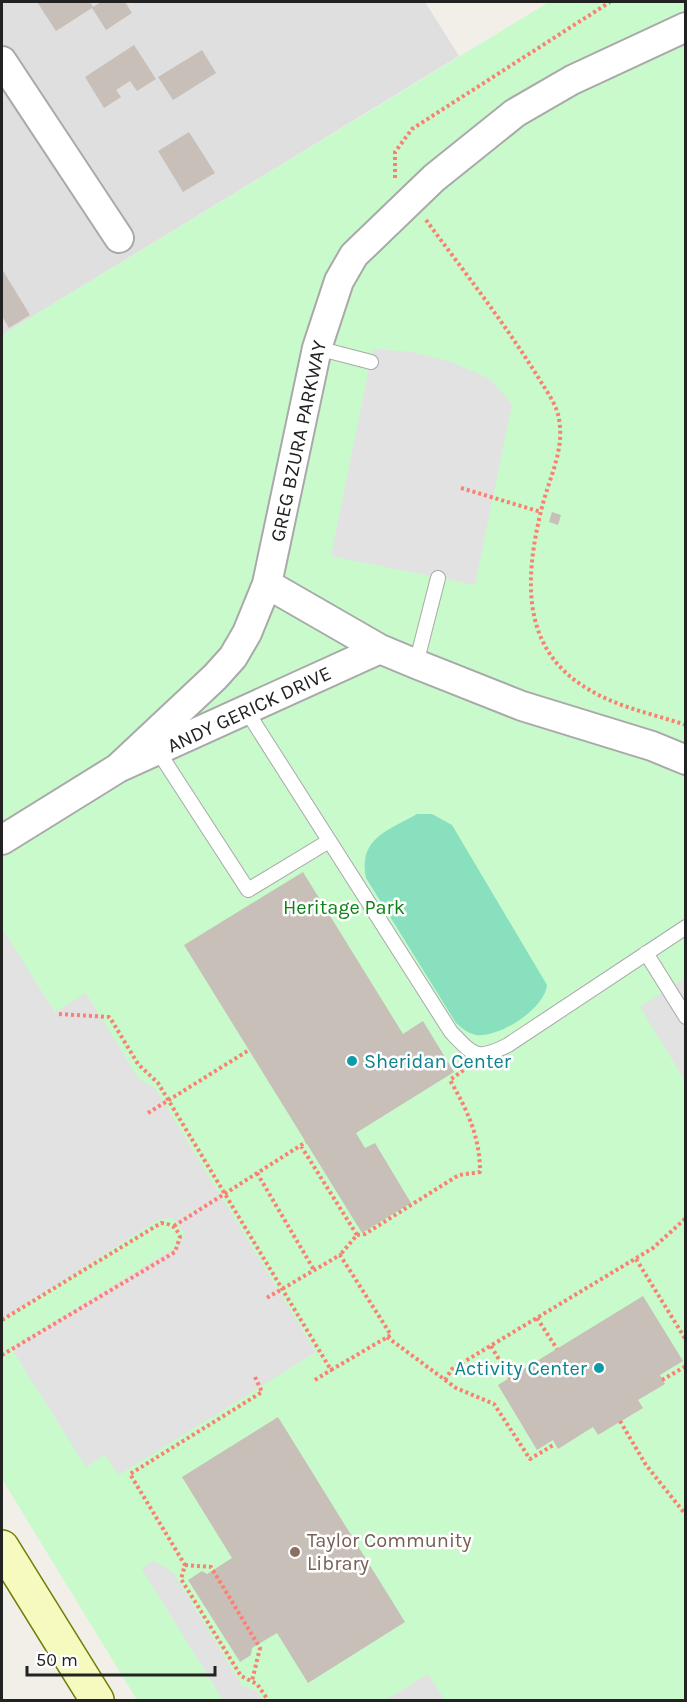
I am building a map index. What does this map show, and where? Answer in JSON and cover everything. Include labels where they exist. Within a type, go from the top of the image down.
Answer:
[{"type":"main road","points":[[2,1547],[97,1701]]},
{"type":"street","name":"GREG BZURA PARKWAY","points":[[267,584],[317,348],[345,267],[363,244],[434,177],[515,113],[539,98],[686,27]]},
{"type":"street","points":[[2,61],[119,238]]},
{"type":"street","points":[[267,584],[380,649],[522,706],[652,746],[686,760]]},
{"type":"street","name":"ANDY GERICK DRIVE","points":[[154,745],[233,657],[247,633],[267,584]]},
{"type":"street","name":"ANDY GERICK DRIVE","points":[[2,840],[154,745],[246,710],[380,649]]},
{"type":"lane","points":[[317,348],[371,362]]},
{"type":"lane","points":[[416,664],[438,578]]},
{"type":"lane","points":[[246,710],[451,1032],[468,1050],[479,1056],[490,1054],[508,1045],[686,927]]},
{"type":"lane","points":[[154,745],[248,890],[329,841]]},
{"type":"lane","points":[[646,953],[686,1017]]},
{"type":"path","points":[[398,182],[394,176],[395,152],[412,129],[610,2]]},
{"type":"path","points":[[425,219],[526,357],[559,416],[561,434],[558,454],[541,512],[530,583],[531,607],[538,630],[550,652],[567,674],[587,689],[610,700],[686,725]]},
{"type":"path","points":[[461,488],[541,512]]},
{"type":"path","points":[[59,1014],[109,1017],[138,1064],[158,1083],[331,1370]]},
{"type":"path","points":[[148,1113],[249,1050]]},
{"type":"path","points":[[265,1299],[340,1255],[357,1235],[365,1234],[459,1175],[480,1172],[480,1153],[471,1116],[450,1080],[479,1056]]},
{"type":"path","points":[[2,1320],[161,1223],[174,1226],[306,1142]]},
{"type":"path","points":[[300,1146],[357,1235]]},
{"type":"path","points":[[257,1173],[314,1270]]},
{"type":"path","points":[[445,1380],[452,1369],[653,1248],[686,1218]]},
{"type":"path","points":[[2,1355],[175,1252],[180,1237],[174,1226]]},
{"type":"path","points":[[315,1380],[391,1335],[340,1255]]},
{"type":"path","points":[[636,1259],[686,1340]]},
{"type":"path","points":[[537,1318],[557,1349]]},
{"type":"path","points":[[387,1337],[456,1388],[494,1404],[530,1459],[555,1444]]},
{"type":"path","points":[[491,1346],[510,1378]]},
{"type":"path","points":[[662,1380],[686,1366]]},
{"type":"path","points":[[255,1377],[262,1392],[130,1474],[185,1565],[181,1579],[241,1677],[258,1684],[268,1701]]},
{"type":"path","points":[[620,1421],[646,1465],[686,1515]]},
{"type":"path","points":[[185,1565],[211,1568],[260,1648],[252,1681]]},
{"type":"shaded area","points":[[2,2],[425,2],[459,56],[2,335]]},
{"type":"shaded area","points":[[373,349],[413,352],[451,362],[490,379],[512,404],[475,585],[331,556]]},
{"type":"shaded area","points":[[3,930],[55,1012],[86,993],[139,1079],[155,1088],[316,1352],[119,1475],[105,1455],[86,1467],[11,1348],[175,1247],[185,1234],[172,1218],[158,1220],[2,1320]]},
{"type":"shaded area","points":[[685,978],[685,1081],[640,1007]]},
{"type":"shaded area","points":[[153,1561],[173,1572],[243,1687],[256,1690],[263,1700],[223,1700],[142,1569]]},
{"type":"shaded area","points":[[428,1674],[445,1700],[386,1700]]},
{"type":"green space","name":"Heritage Park","points":[[549,2],[685,2],[685,1700],[137,1700],[2,1479],[2,335]]},
{"type":"green space","points":[[417,814],[432,814],[452,825],[547,985],[544,994],[530,1012],[497,1032],[476,1035],[467,1032],[456,1023],[366,878],[365,864],[371,845],[386,831]]},
{"type":"building","points":[[37,2],[90,2],[93,7],[101,2],[125,2],[132,13],[106,30],[92,8],[56,31]]},
{"type":"building","points":[[134,45],[156,79],[137,91],[130,81],[116,90],[121,97],[104,108],[85,77]]},
{"type":"building","points":[[202,50],[216,73],[173,100],[158,77]]},
{"type":"building","points":[[189,132],[215,173],[183,192],[158,151]]},
{"type":"building","points":[[2,269],[30,315],[9,328],[2,316]]},
{"type":"building","points":[[552,512],[561,515],[558,525],[549,522]]},
{"type":"building","name":"Sheridan Center","points":[[303,872],[403,1034],[423,1021],[454,1072],[356,1133],[365,1148],[375,1143],[411,1203],[362,1233],[184,945]]},
{"type":"building","name":"Activity Center","points":[[643,1296],[683,1361],[660,1375],[665,1384],[638,1400],[643,1408],[598,1435],[593,1427],[558,1449],[553,1440],[537,1450],[498,1385]]},
{"type":"building","name":"Taylor Community Library","points":[[278,1417],[405,1622],[308,1683],[277,1633],[252,1648],[251,1655],[240,1662],[188,1580],[202,1571],[207,1574],[232,1558],[182,1477]]},
{"type":"place","name":"Sheridan Center","points":[[352,1061]]},
{"type":"place","name":"Activity Center","points":[[599,1368]]},
{"type":"place","name":"Taylor Community Library","points":[[295,1552]]}]
